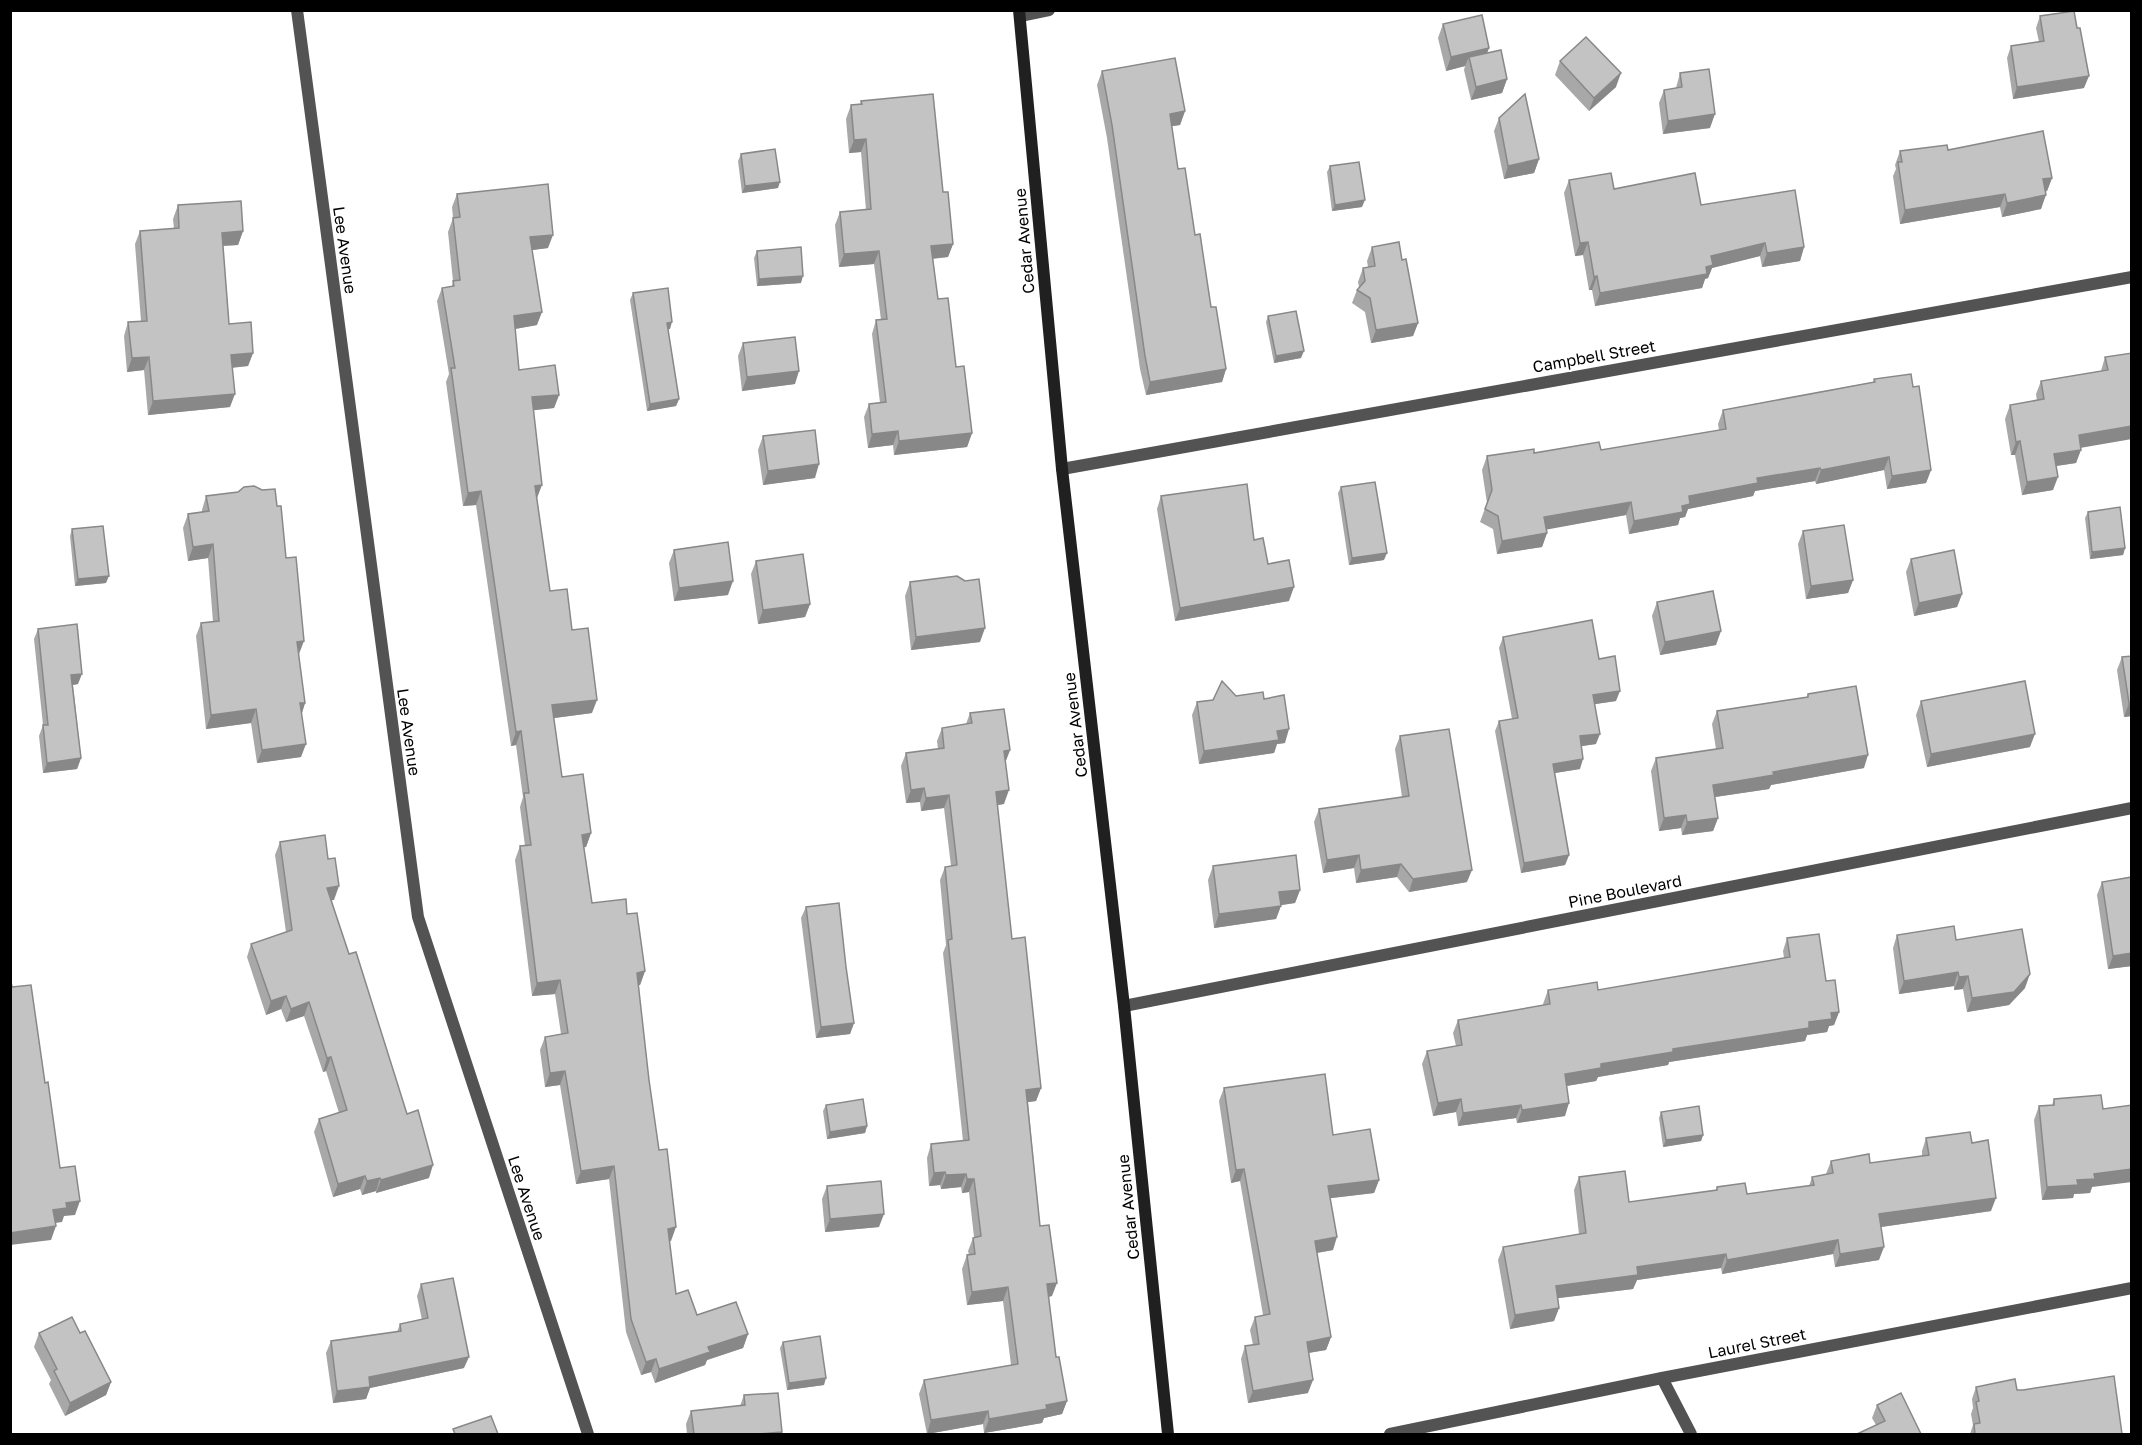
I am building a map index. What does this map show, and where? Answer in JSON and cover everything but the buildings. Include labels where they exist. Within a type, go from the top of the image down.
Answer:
[{"type":"street","name":"Lee Avenue","points":[[297,10],[418,917],[588,1434]]},
{"type":"street","points":[[1019,13],[1049,10]]},
{"type":"street","name":"Cedar Avenue","points":[[1019,13],[1062,469],[1124,1006],[1168,1434]]},
{"type":"street","name":"Campbell Street","points":[[1062,469],[2132,277]]},
{"type":"street","name":"Pine Boulevard","points":[[1124,1006],[2132,808]]},
{"type":"street","name":"Laurel Street","points":[[1389,1434],[1662,1378],[2132,1288]]},
{"type":"street","points":[[1662,1378],[1691,1434]]}]
